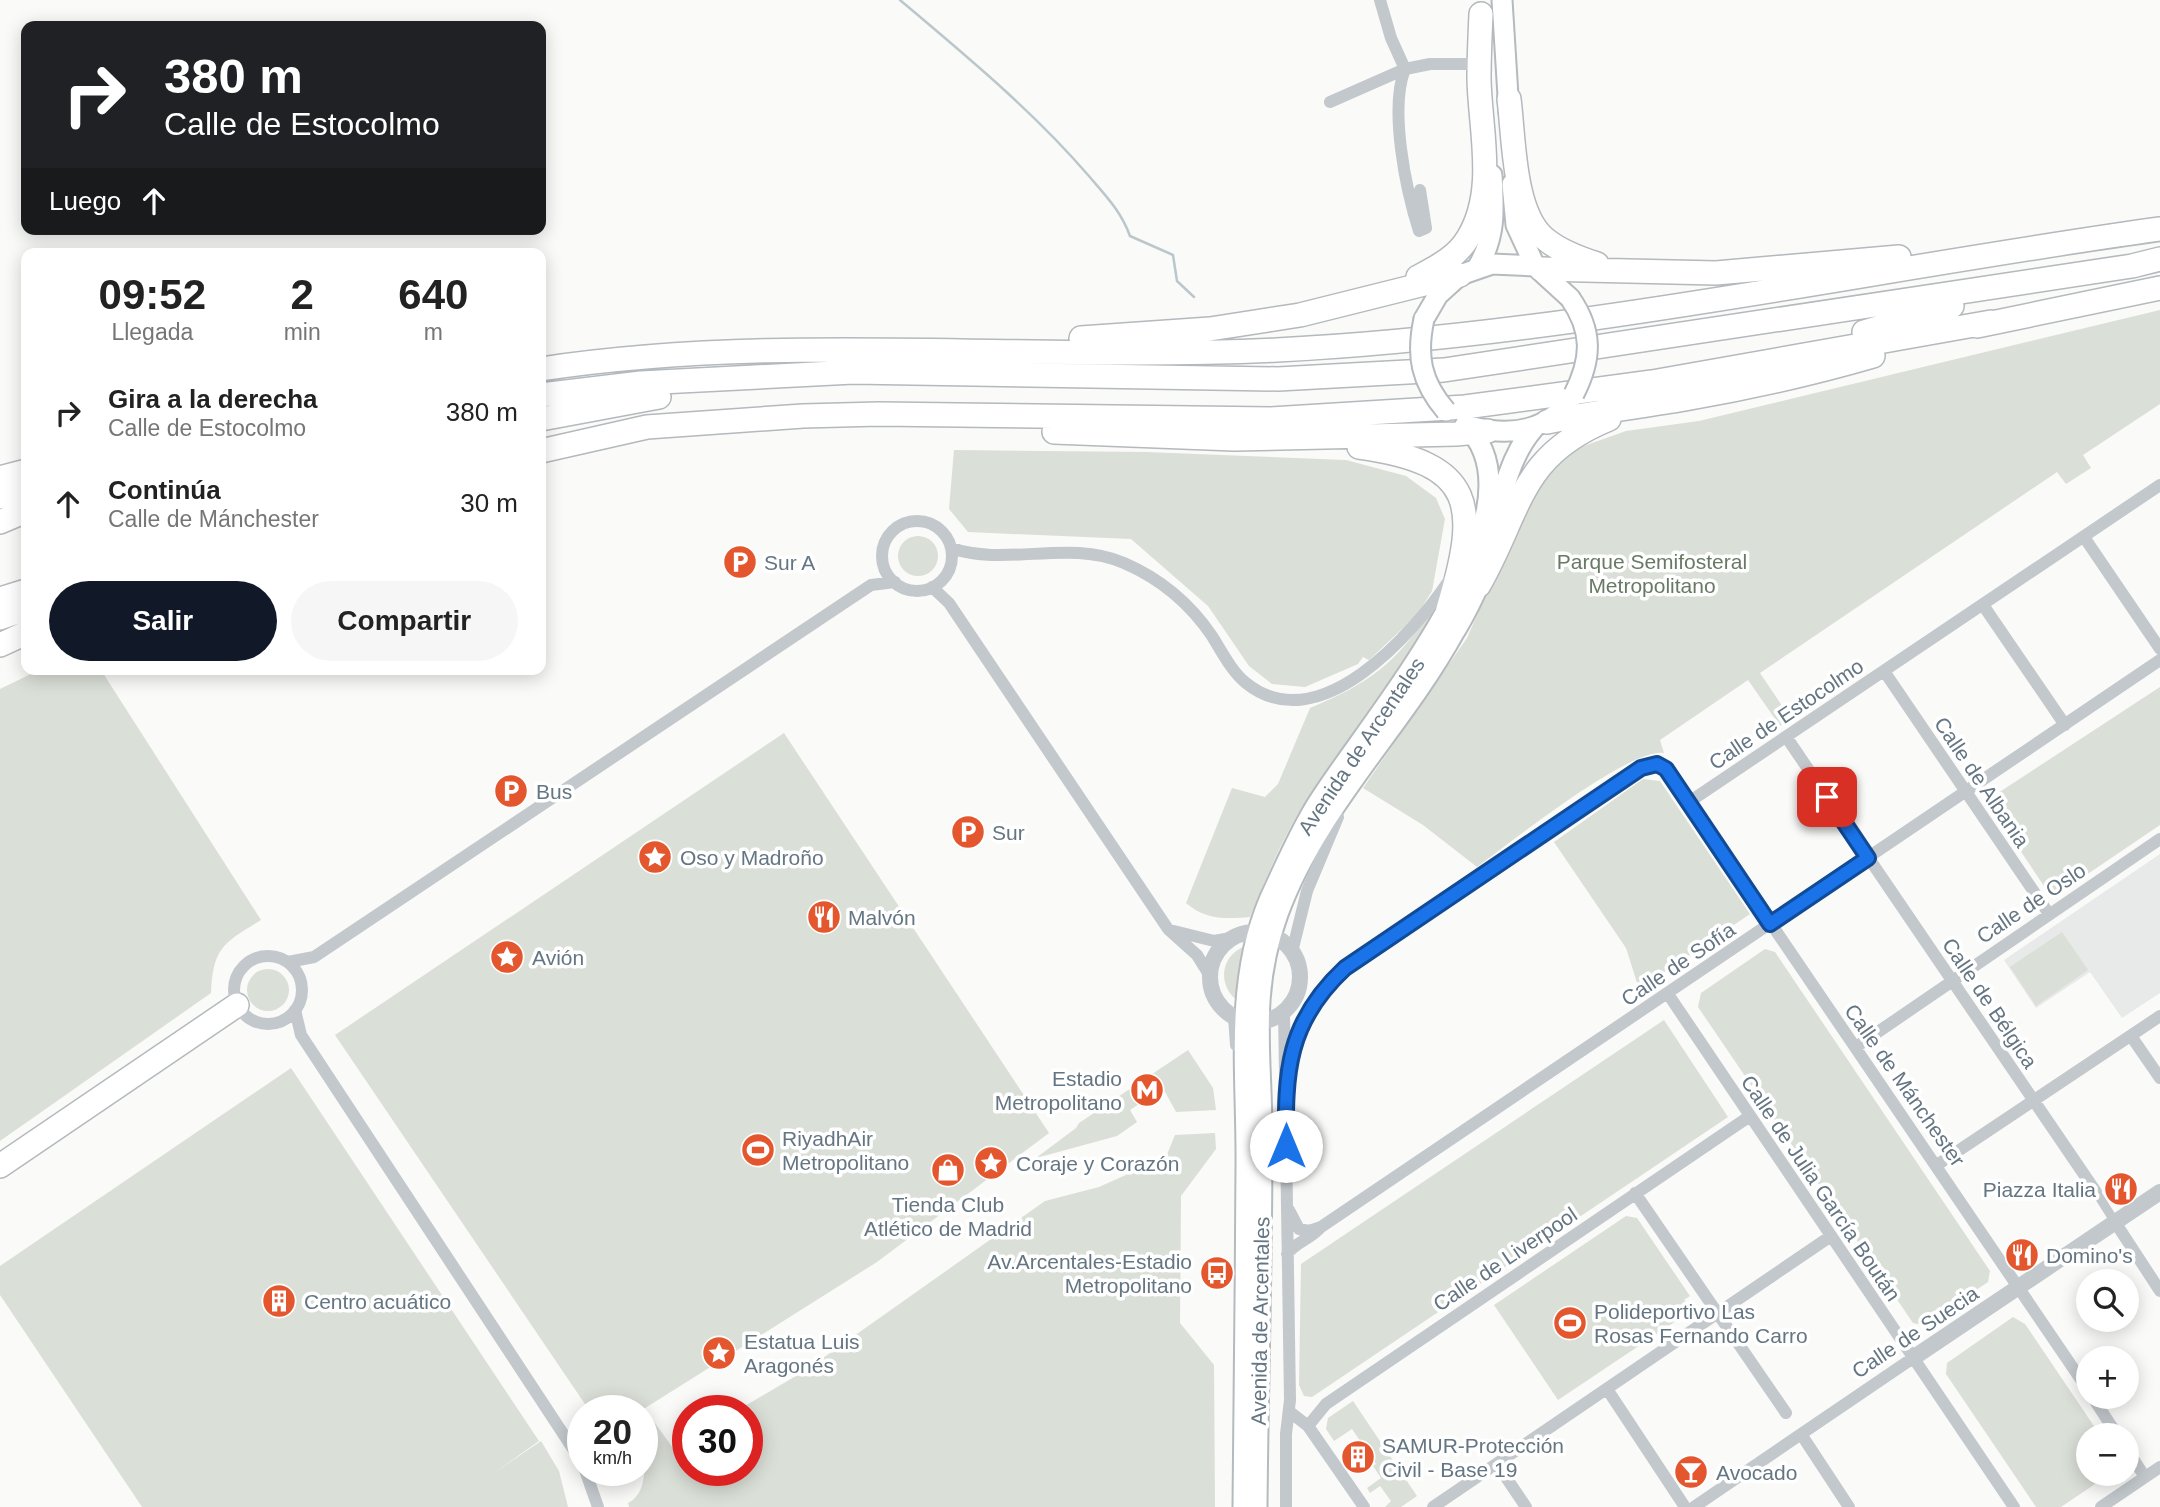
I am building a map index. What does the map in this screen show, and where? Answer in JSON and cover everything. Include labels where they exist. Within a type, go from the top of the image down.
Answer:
[{"type":"highway","points":[[1395,290],[1438,266],[1460,249],[1476,218],[1484,168],[1479,79],[1480,7]]},
{"type":"highway","points":[[1509,99],[1520,189],[1531,221],[1545,239],[1561,250],[1609,269]]},
{"type":"highway","points":[[546,369],[772,349],[1149,353],[1263,351],[1448,338],[1805,287],[2073,241],[2160,229]]},
{"type":"highway","points":[[1538,267],[1716,273],[1796,268],[1982,246],[2073,241]]},
{"type":"highway","points":[[546,418],[642,398],[851,385],[974,386],[1162,379],[1278,379],[1444,370],[2040,280],[2160,259]]},
{"type":"highway","points":[[998,350],[1051,340],[1210,329],[1300,315],[1468,271]]},
{"type":"highway","points":[[1757,363],[2040,280]]},
{"type":"highway","points":[[546,450],[647,427],[879,414],[1181,420],[1396,413],[1568,395],[1991,322],[2160,288]]},
{"type":"highway","points":[[1479,585],[1493,561],[1524,488],[1541,462],[1584,429],[1639,410],[1819,371],[1991,322]]},
{"type":"highway","points":[[546,394],[641,383],[853,372],[1061,374],[1162,379]]},
{"type":"highway","points":[[1541,425],[1632,405],[1683,400]]},
{"type":"highway","points":[[879,414],[972,427],[1192,438],[1297,438],[1471,431]]},
{"type":"highway","points":[[1297,438],[1397,452],[1424,461],[1444,472],[1457,488],[1463,505],[1466,529],[1462,561],[1448,609]]},
{"type":"highway","points":[[0,463],[21,463]]},
{"type":"highway","points":[[0,478],[21,472]]},
{"type":"highway","points":[[0,497],[21,489]]},
{"type":"highway","points":[[0,522],[21,513]]},
{"type":"highway","points":[[0,590],[21,584]]},
{"type":"highway","points":[[0,599],[21,593]]},
{"type":"highway","points":[[0,618],[21,611]]},
{"type":"highway","points":[[0,645],[21,635]]},
{"type":"highway","points":[[0,1166],[237,1004]]},
{"type":"main road","points":[[1480,7],[1494,223],[1489,245],[1468,271],[1438,295],[1424,320],[1419,360],[1431,394],[1446,411],[1471,431],[1541,425],[1574,394],[1586,371],[1589,342],[1582,314],[1570,298],[1538,267],[1522,241],[1513,203],[1502,0]]},
{"type":"main road","points":[[1468,271],[1500,263],[1538,267]]},
{"type":"main road","name":"Avenida de Arcentales","points":[[1265,933],[1338,797],[1426,678],[1457,629],[1479,585],[1515,458],[1541,425]]},
{"type":"main road","name":"Avenida de Arcentales","points":[[1243,1507],[1245,1020],[1264,962],[1271,895],[1314,809],[1419,659],[1448,609],[1476,545],[1489,486],[1473,447],[1471,431]]},
{"type":"main road","name":"Avenida de Arcentales","points":[[1245,1020],[1262,1139],[1257,1507]]},
{"type":"street","points":[[1380,0],[1391,38],[1405,69],[1399,84],[1404,176],[1419,231],[1426,228],[1420,190]]},
{"type":"street","points":[[1330,102],[1405,69],[1430,64],[1472,64]]},
{"type":"street","name":"Calle de Estocolmo","points":[[1689,802],[2160,485]]},
{"type":"street","points":[[874,583],[883,561],[883,550],[892,531],[911,522],[932,524],[941,530],[951,548],[952,558],[945,577],[949,603]]},
{"type":"street","points":[[2084,537],[2160,649]]},
{"type":"street","points":[[951,548],[979,553],[1073,551],[1120,561],[1148,573],[1175,591],[1247,684],[1265,694],[1302,699],[1322,695],[1356,677],[1398,645],[1425,614],[1462,561]]},
{"type":"street","points":[[883,561],[895,582]]},
{"type":"street","points":[[300,978],[314,957],[874,583],[895,582],[913,590],[932,587],[945,577]]},
{"type":"street","points":[[932,587],[949,603],[1168,929],[1197,956],[1210,976],[1217,1002],[1245,1020],[1284,1011],[1291,1003],[1299,983],[1299,972],[1292,952],[1265,933],[1214,941],[1168,929]]},
{"type":"street","points":[[1983,605],[2065,725]]},
{"type":"street","name":"Calle de Sofía","points":[[1287,1254],[1321,1227],[2160,660]]},
{"type":"street","name":"Calle de Albania","points":[[1884,671],[2049,914]]},
{"type":"street","name":"Avenida de Arcentales","points":[[1292,952],[1307,891],[1335,822],[1373,761],[1401,727],[1426,678]]},
{"type":"street","name":"Calle de Bélgica","points":[[1787,738],[2096,1192],[2160,1291]]},
{"type":"street","points":[[1286,1087],[1295,1044],[1312,1001],[1345,968],[1641,768],[1657,764],[1666,769],[1689,802]]},
{"type":"street","name":"Calle de Mánchester","points":[[1689,802],[2076,1372]]},
{"type":"street","name":"Calle de Oslo","points":[[1856,1046],[2160,839]]},
{"type":"street","points":[[1210,976],[1216,954],[1231,938]]},
{"type":"street","points":[[288,962],[300,978],[301,1000],[295,1010],[279,1022],[269,1024],[250,1019],[237,1004],[234,982],[246,963],[266,955],[288,962],[314,957]]},
{"type":"street","name":"Calle de Julia García Boután","points":[[1668,994],[2014,1507]]},
{"type":"street","points":[[295,1010],[301,1035],[567,1440]]},
{"type":"street","points":[[1284,1011],[1290,1412],[1286,1434],[1286,1507]]},
{"type":"street","points":[[1937,1165],[2160,1016]]},
{"type":"street","points":[[279,1022],[301,1035]]},
{"type":"street","points":[[2131,1036],[2160,1078]]},
{"type":"street","name":"Calle de Liverpool","points":[[1286,1434],[1293,1428],[1308,1426],[1326,1404],[1750,1116]]},
{"type":"street","name":"Calle de Suecia","points":[[1693,1507],[2160,1192]]},
{"type":"street","points":[[1635,1193],[1786,1413]]},
{"type":"street","points":[[1286,1200],[1291,1219],[1299,1229],[1309,1231],[1321,1227]]},
{"type":"street","points":[[1433,1507],[1830,1236]]},
{"type":"street","points":[[1607,1389],[1685,1507]]},
{"type":"street","points":[[1290,1412],[1308,1426],[1364,1507]]},
{"type":"street","points":[[1801,1434],[1849,1507]]},
{"type":"street","points":[[1497,1464],[1526,1507]]},
{"type":"street","points":[[2101,1507],[2160,1467]]},
{"type":"street","points":[[2139,1468],[2145,1477]]},
{"type":"street","points":[[591,1486],[598,1507]]},
{"type":"shaded area","points":[[2160,854],[2160,993],[2122,1018],[2090,972],[2036,1008],[2004,960]]},
{"type":"green space","name":"Parque Semifosteral Metropolitano","points":[[2160,310],[2160,404],[2083,455],[2091,468],[2066,484],[2057,472],[1760,673],[1791,719],[1780,726],[1748,680],[1660,740],[1664,753],[1648,755],[1599,780],[1477,867],[1423,825],[1363,788],[1467,638],[1522,511],[1564,453],[1626,431],[1699,421]]},
{"type":"green space","points":[[954,450],[1146,452],[1346,460],[1406,476],[1436,498],[1445,519],[1432,591],[1417,615],[1369,660],[1363,657],[1358,664],[1305,687],[1272,684],[1249,666],[1208,606],[1131,539],[968,532],[949,509]]},
{"type":"green space","points":[[918,536],[926,537],[932,542],[937,548],[937,564],[932,570],[926,575],[918,576],[910,575],[904,570],[899,564],[898,556],[899,548],[904,542],[910,537]]},
{"type":"green space","points":[[1430,612],[1435,615],[1406,662],[1300,810],[1276,855],[1250,917],[1224,918],[1193,909],[1186,903],[1232,788],[1265,797],[1278,784],[1310,708],[1348,690],[1379,670],[1405,646]]},
{"type":"green space","points":[[29,675],[104,675],[261,920],[223,948],[214,965],[211,993],[0,1141],[0,689]]},
{"type":"green space","points":[[2160,687],[2160,825],[2061,892],[2046,889],[1991,807],[1992,797]]},
{"type":"green space","name":"RiyadhAir Metropolitano","points":[[784,733],[1049,1133],[877,1262],[658,1400],[658,1395],[579,1395],[335,1035]]},
{"type":"green space","points":[[1643,779],[1660,781],[1750,914],[1639,989],[1626,948],[1554,842]]},
{"type":"green space","points":[[2062,932],[2088,970],[2036,1006],[2010,967]]},
{"type":"green space","points":[[1246,946],[1238,1001],[1226,987],[1224,970],[1231,956]]},
{"type":"green space","points":[[1765,949],[1775,952],[1990,1271],[1988,1282],[1924,1325],[1913,1323],[1698,1007],[1701,993]]},
{"type":"green space","points":[[268,969],[283,975],[289,990],[283,1005],[268,1011],[253,1005],[247,990],[253,975]]},
{"type":"green space","points":[[1664,1020],[1728,1117],[1312,1397],[1304,1396],[1299,1385],[1301,1264]]},
{"type":"green space","points":[[1188,1050],[1213,1088],[1216,1110],[1176,1112],[1163,1088],[1130,1110],[1137,1122],[1117,1136],[1036,1158],[1079,1123]]},
{"type":"green space","points":[[291,1068],[539,1441],[494,1473],[541,1441],[559,1471],[568,1507],[142,1507],[0,1295],[0,1266]]},
{"type":"green space","points":[[1215,1133],[1216,1149],[1181,1196],[1180,1323],[1214,1365],[1215,1507],[629,1507],[628,1503],[636,1497],[642,1486],[658,1486],[658,1427],[672,1447],[672,1486],[763,1486],[763,1395],[806,1370],[1045,1201],[1099,1187],[1166,1157],[1175,1135]]},
{"type":"green space","points":[[1626,1216],[1637,1218],[1690,1296],[1684,1300],[1687,1304],[1672,1314],[1676,1321],[1558,1400],[1494,1305]]},
{"type":"green space","points":[[2013,1317],[2025,1324],[2076,1399],[2076,1409],[2082,1409],[2092,1423],[2076,1423],[2076,1486],[2092,1486],[2061,1507],[2036,1507],[1946,1374],[1947,1363]]},
{"type":"green space","points":[[1353,1401],[1417,1496],[1401,1507],[1385,1507],[1391,1501],[1380,1486],[1370,1493],[1367,1488],[1381,1478],[1373,1466],[1376,1464],[1352,1429],[1334,1441],[1326,1429],[1328,1418]]},
{"type":"waterway","points":[[900,0],[997,84],[1067,151],[1106,196],[1130,236],[1173,255],[1177,281],[1194,297]]},
{"type":"place","name":"Sur A","points":[[740,562]]},
{"type":"place","name":"Bus","points":[[511,791]]},
{"type":"place","name":"Sur","points":[[968,832]]},
{"type":"place","name":"Oso y Madroño","points":[[655,857]]},
{"type":"place","name":"Malvón","points":[[824,917]]},
{"type":"place","name":"Avión","points":[[507,957]]},
{"type":"place","name":"Estadio Metropolitano","points":[[1147,1090]]},
{"type":"place","name":"RiyadhAir Metropolitano","points":[[758,1150]]},
{"type":"place","name":"Coraje y Corazón","points":[[991,1163]]},
{"type":"place","name":"Tienda Club Atlético de Madrid","points":[[948,1170]]},
{"type":"place","name":"Piazza Italia","points":[[2121,1189]]},
{"type":"place","name":"Domino's","points":[[2022,1255]]},
{"type":"place","name":"Av.Arcentales-Estadio Metropolitano","points":[[1217,1273]]},
{"type":"place","name":"Centro acuático","points":[[279,1301]]},
{"type":"place","name":"Polideportivo Las Rosas Fernando Carro","points":[[1570,1323]]},
{"type":"place","name":"Estatua Luis Aragonés","points":[[719,1353]]},
{"type":"place","name":"SAMUR-Protección Civil - Base 19","points":[[1358,1457]]},
{"type":"place","name":"Avocado","points":[[1691,1472]]},
{"type":"route","points":[[1286,1146],[1286,1087],[1289,1068],[1303,1021],[1312,1001],[1324,987],[1345,968],[1641,768],[1657,764],[1666,769],[1770,924],[1868,858],[1827,797]]}]
